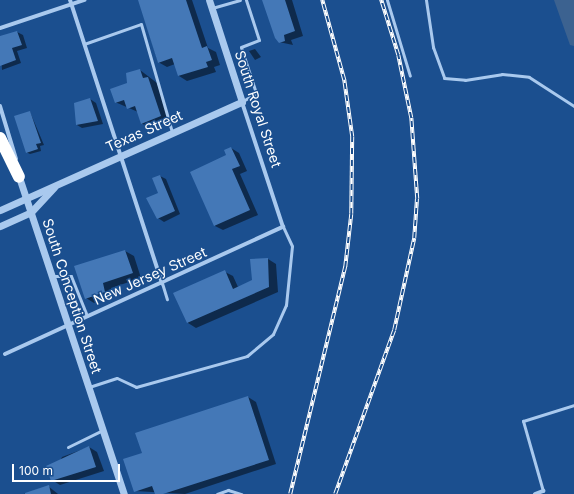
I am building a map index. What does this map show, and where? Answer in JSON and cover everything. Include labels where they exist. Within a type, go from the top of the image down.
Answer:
[{"type":"highway","points":[[0,138],[20,177]]},
{"type":"street","points":[[0,28],[71,2],[84,0]]},
{"type":"street","name":"South Royal Street","points":[[209,0],[283,227]]},
{"type":"street","points":[[71,2],[162,283]]},
{"type":"street","name":"Texas Street","points":[[0,210],[242,102]]},
{"type":"street","name":"South Conception Street","points":[[0,106],[30,212],[124,494]]},
{"type":"street","name":"Texas Street","points":[[0,226],[30,212],[57,185]]},
{"type":"street","name":"New Jersey Street","points":[[5,354],[283,227]]},
{"type":"street","points":[[535,494],[543,491]]},
{"type":"lane","points":[[212,8],[240,0]]},
{"type":"lane","points":[[242,102],[256,93],[241,47],[259,40],[246,0]]},
{"type":"lane","points":[[387,0],[410,76]]},
{"type":"lane","points":[[426,0],[433,47],[444,78],[464,80],[502,74],[529,77],[574,106]]},
{"type":"lane","points":[[84,44],[140,24],[172,133]]},
{"type":"lane","points":[[89,387],[117,378],[136,387],[247,356],[274,334],[286,305],[292,246],[283,227]]},
{"type":"lane","points":[[52,276],[71,276],[87,316]]},
{"type":"lane","points":[[162,283],[167,299]]},
{"type":"lane","points":[[543,491],[522,421],[574,405]]},
{"type":"lane","points":[[68,447],[103,430]]},
{"type":"lane","points":[[217,494],[228,490],[240,494]]},
{"type":"water","points":[[554,0],[574,0],[574,46],[570,45]]},
{"type":"building","points":[[138,0],[186,0],[202,48],[207,46],[212,60],[206,62],[208,67],[178,76],[172,58],[158,63]]},
{"type":"building","points":[[262,0],[285,0],[295,31],[284,35],[285,41],[279,43],[275,38]]},
{"type":"building","points":[[17,31],[22,45],[12,48],[16,60],[0,66],[0,36]]},
{"type":"building","points":[[140,69],[143,78],[148,77],[161,116],[141,124],[135,106],[127,109],[124,100],[115,103],[110,89],[127,83],[126,73]]},
{"type":"building","points":[[90,98],[98,121],[76,125],[74,103]]},
{"type":"building","points":[[30,111],[41,143],[36,144],[38,149],[26,153],[14,116]]},
{"type":"building","points":[[231,147],[240,166],[232,169],[250,210],[214,226],[190,172],[226,155],[224,150]]},
{"type":"building","points":[[160,175],[175,211],[157,219],[146,198],[158,193],[152,178]]},
{"type":"building","points":[[125,250],[133,273],[103,283],[105,292],[85,299],[74,266]]},
{"type":"building","points":[[268,258],[269,287],[187,323],[173,293],[225,270],[233,289],[252,280],[250,259]]},
{"type":"building","points":[[248,396],[269,460],[163,494],[155,494],[152,486],[134,492],[123,459],[142,453],[135,433]]},
{"type":"building","points":[[89,446],[96,467],[51,481],[46,466]]},
{"type":"building","points":[[49,485],[51,494],[25,494],[25,493]]},
{"type":"railway","points":[[290,494],[345,267],[351,214],[352,137],[344,80],[322,0]]},
{"type":"railway","points":[[335,494],[394,330],[414,238],[417,199],[411,118],[398,55],[381,0]]}]
